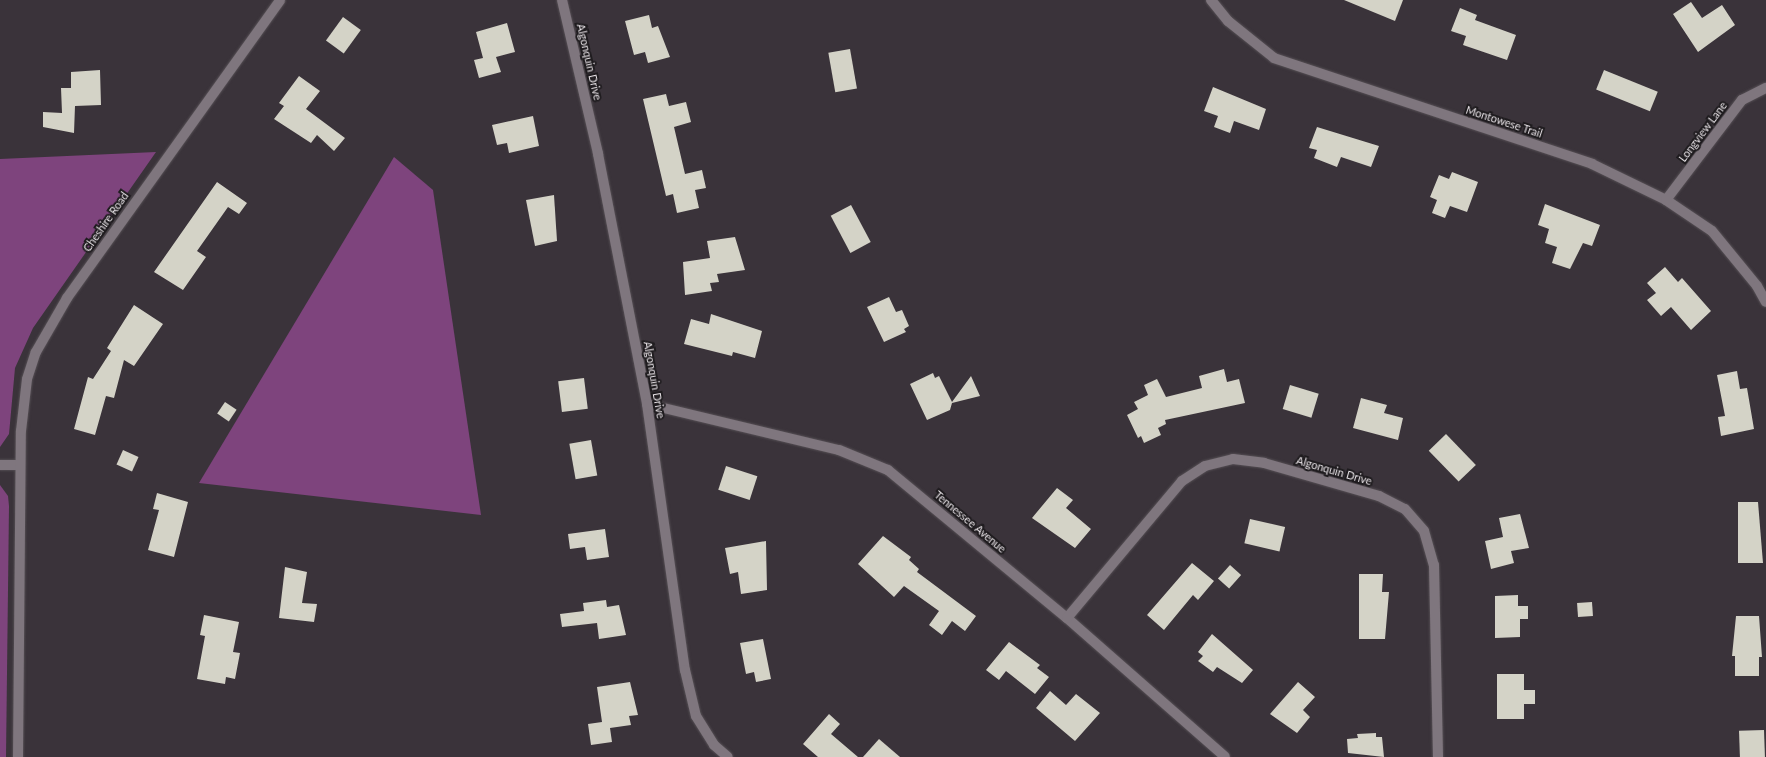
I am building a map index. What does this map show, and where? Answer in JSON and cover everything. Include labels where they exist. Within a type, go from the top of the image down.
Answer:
[{"type":"street","name":"Cheshire Road","points":[[18,757],[20,465],[27,378],[44,335],[149,181],[280,0]]},
{"type":"street","name":"Algonquin Drive","points":[[562,0],[598,154],[647,404],[685,670],[696,716],[714,745],[728,757]]},
{"type":"street","name":"Montowese Trail","points":[[1211,0],[1228,21],[1274,58],[1592,164],[1666,200],[1712,232],[1757,286],[1766,302]]},
{"type":"street","name":"Longview Lane","points":[[1666,200],[1742,100],[1766,88]]},
{"type":"street","name":"Tennessee Avenue","points":[[647,404],[839,450],[888,470],[1067,618],[1225,757]]},
{"type":"street","name":"Algonquin Drive","points":[[1067,618],[1182,481],[1205,466],[1234,459],[1264,463],[1379,496],[1405,509],[1424,531],[1434,565],[1438,757]]},
{"type":"street","points":[[0,465],[20,465]]},
{"type":"shaded area","points":[[156,152],[33,328],[15,368],[9,434],[0,447],[0,159]]},
{"type":"shaded area","points":[[394,157],[433,190],[481,515],[199,483]]},
{"type":"shaded area","points":[[0,485],[8,496],[9,506],[6,757],[0,757]]},
{"type":"building","points":[[1344,0],[1403,0],[1395,21]]},
{"type":"building","points":[[1691,2],[1702,18],[1722,5],[1735,25],[1698,52],[1673,14]]},
{"type":"building","points":[[1460,8],[1477,15],[1475,20],[1516,35],[1507,60],[1463,45],[1466,36],[1451,31]]},
{"type":"building","points":[[649,15],[652,28],[658,26],[670,57],[648,63],[645,52],[634,55],[625,21]]},
{"type":"building","points":[[343,17],[361,30],[344,53],[326,40]]},
{"type":"building","points":[[507,23],[515,52],[496,57],[501,72],[479,78],[474,60],[483,58],[476,32]]},
{"type":"building","points":[[850,49],[857,88],[835,92],[828,53]]},
{"type":"building","points":[[100,70],[101,105],[75,106],[74,133],[43,127],[43,112],[62,113],[61,88],[71,88],[71,72]]},
{"type":"building","points":[[1604,70],[1658,92],[1650,111],[1596,89]]},
{"type":"building","points":[[299,76],[320,91],[306,109],[345,138],[334,151],[317,135],[311,143],[274,119],[284,106],[279,103]]},
{"type":"building","points":[[1213,87],[1266,109],[1259,130],[1234,121],[1230,133],[1214,127],[1218,116],[1204,111]]},
{"type":"building","points":[[666,94],[669,106],[686,102],[691,122],[674,127],[685,174],[702,170],[706,188],[695,190],[699,208],[677,213],[673,194],[666,196],[643,99]]},
{"type":"building","points":[[533,116],[539,146],[509,153],[507,143],[497,145],[492,125]]},
{"type":"building","points":[[1317,127],[1379,146],[1371,167],[1341,157],[1337,167],[1314,158],[1317,150],[1309,148]]},
{"type":"building","points":[[1452,172],[1478,182],[1467,212],[1450,206],[1445,218],[1432,213],[1437,200],[1430,197],[1439,175],[1449,179]]},
{"type":"building","points":[[217,182],[247,203],[239,214],[228,207],[197,251],[206,257],[183,290],[154,272]]},
{"type":"building","points":[[554,195],[557,241],[535,246],[526,200]]},
{"type":"building","points":[[1545,204],[1600,225],[1592,246],[1583,243],[1570,269],[1552,263],[1557,247],[1545,243],[1549,229],[1538,225]]},
{"type":"building","points":[[851,205],[871,242],[850,253],[831,216]]},
{"type":"building","points":[[735,237],[745,270],[717,274],[719,282],[710,283],[712,291],[685,295],[683,262],[710,258],[707,241]]},
{"type":"building","points":[[1665,267],[1678,282],[1682,278],[1711,311],[1691,330],[1671,307],[1661,316],[1647,300],[1656,293],[1647,283]]},
{"type":"building","points":[[889,297],[896,312],[902,310],[909,326],[904,329],[906,332],[884,342],[867,307]]},
{"type":"building","points":[[134,305],[163,324],[134,366],[124,360],[114,398],[106,396],[95,435],[74,429],[88,377],[93,379],[111,351],[107,348]]},
{"type":"building","points":[[711,314],[762,331],[755,358],[733,352],[732,356],[684,344],[691,319],[709,324]]},
{"type":"building","points":[[1224,369],[1227,382],[1239,379],[1245,403],[1165,420],[1166,424],[1158,428],[1161,435],[1144,443],[1141,436],[1138,438],[1127,415],[1138,409],[1134,402],[1148,395],[1144,385],[1157,379],[1166,397],[1202,388],[1199,376]]},
{"type":"building","points":[[1737,371],[1740,389],[1747,388],[1754,429],[1721,436],[1718,417],[1725,416],[1717,375]]},
{"type":"building","points":[[933,373],[935,378],[939,376],[952,402],[971,376],[980,396],[952,403],[950,410],[927,420],[910,384]]},
{"type":"building","points":[[584,378],[588,409],[562,412],[558,381]]},
{"type":"building","points":[[1290,385],[1319,394],[1311,418],[1283,409]]},
{"type":"building","points":[[1361,398],[1387,405],[1384,413],[1403,418],[1398,440],[1353,428]]},
{"type":"building","points":[[225,402],[237,410],[229,421],[217,414]]},
{"type":"building","points":[[1446,434],[1476,465],[1459,482],[1429,451]]},
{"type":"building","points":[[591,440],[597,475],[576,479],[569,444]]},
{"type":"building","points":[[123,450],[139,457],[132,472],[116,465]]},
{"type":"building","points":[[726,466],[757,476],[750,500],[718,490]]},
{"type":"building","points":[[1057,488],[1073,500],[1066,508],[1091,529],[1075,548],[1032,518]]},
{"type":"building","points":[[157,493],[188,502],[174,557],[148,550],[159,510],[153,509]]},
{"type":"building","points":[[1738,502],[1758,502],[1763,563],[1738,563]]},
{"type":"building","points":[[1520,514],[1529,548],[1511,551],[1514,563],[1491,569],[1485,541],[1503,537],[1499,518]]},
{"type":"building","points":[[1250,519],[1285,527],[1279,551],[1244,543]]},
{"type":"building","points":[[605,529],[609,557],[587,560],[585,547],[570,549],[568,534]]},
{"type":"building","points":[[883,536],[911,557],[909,560],[919,569],[917,572],[976,616],[965,631],[952,621],[942,635],[929,625],[939,611],[904,586],[894,597],[858,564]]},
{"type":"building","points":[[766,541],[767,590],[741,594],[738,572],[730,574],[725,548]]},
{"type":"building","points":[[1192,563],[1214,581],[1198,600],[1193,595],[1164,630],[1147,615]]},
{"type":"building","points":[[1230,565],[1241,575],[1229,588],[1218,578]]},
{"type":"building","points":[[285,567],[307,572],[302,603],[317,604],[314,622],[279,618]]},
{"type":"building","points":[[1359,574],[1383,574],[1382,592],[1389,592],[1385,639],[1359,639]]},
{"type":"building","points":[[1518,595],[1518,606],[1528,606],[1528,619],[1520,619],[1520,637],[1495,638],[1495,596]]},
{"type":"building","points":[[606,600],[607,607],[619,605],[626,635],[599,639],[597,623],[562,627],[560,614],[584,611],[583,603]]},
{"type":"building","points":[[1592,602],[1593,616],[1578,617],[1577,603]]},
{"type":"building","points":[[204,615],[239,622],[233,652],[240,653],[235,679],[226,677],[225,684],[197,679],[205,636],[200,635]]},
{"type":"building","points":[[1736,616],[1759,616],[1762,657],[1759,657],[1759,676],[1735,676],[1735,656],[1732,656]]},
{"type":"building","points":[[1212,634],[1253,670],[1242,683],[1217,667],[1213,672],[1198,661],[1203,656],[1198,652]]},
{"type":"building","points":[[763,639],[771,679],[756,682],[754,672],[746,674],[740,643]]},
{"type":"building","points":[[1009,642],[1040,665],[1037,668],[1049,677],[1035,694],[1006,671],[999,680],[986,670]]},
{"type":"building","points":[[1497,674],[1524,674],[1524,690],[1535,690],[1535,704],[1524,704],[1524,719],[1497,719]]},
{"type":"building","points":[[630,682],[638,715],[629,716],[631,725],[610,728],[612,742],[591,745],[588,724],[602,722],[597,687]]},
{"type":"building","points":[[1298,682],[1315,697],[1303,710],[1310,717],[1297,733],[1270,714]]},
{"type":"building","points":[[1050,691],[1066,705],[1076,694],[1100,713],[1075,741],[1036,708]]},
{"type":"building","points":[[829,714],[840,724],[831,734],[858,757],[818,757],[803,744]]},
{"type":"building","points":[[1764,730],[1765,757],[1740,757],[1739,731]]},
{"type":"building","points":[[1376,733],[1376,737],[1382,737],[1384,757],[1348,753],[1347,739],[1358,738],[1357,734]]},
{"type":"building","points":[[879,739],[900,757],[863,757]]}]
